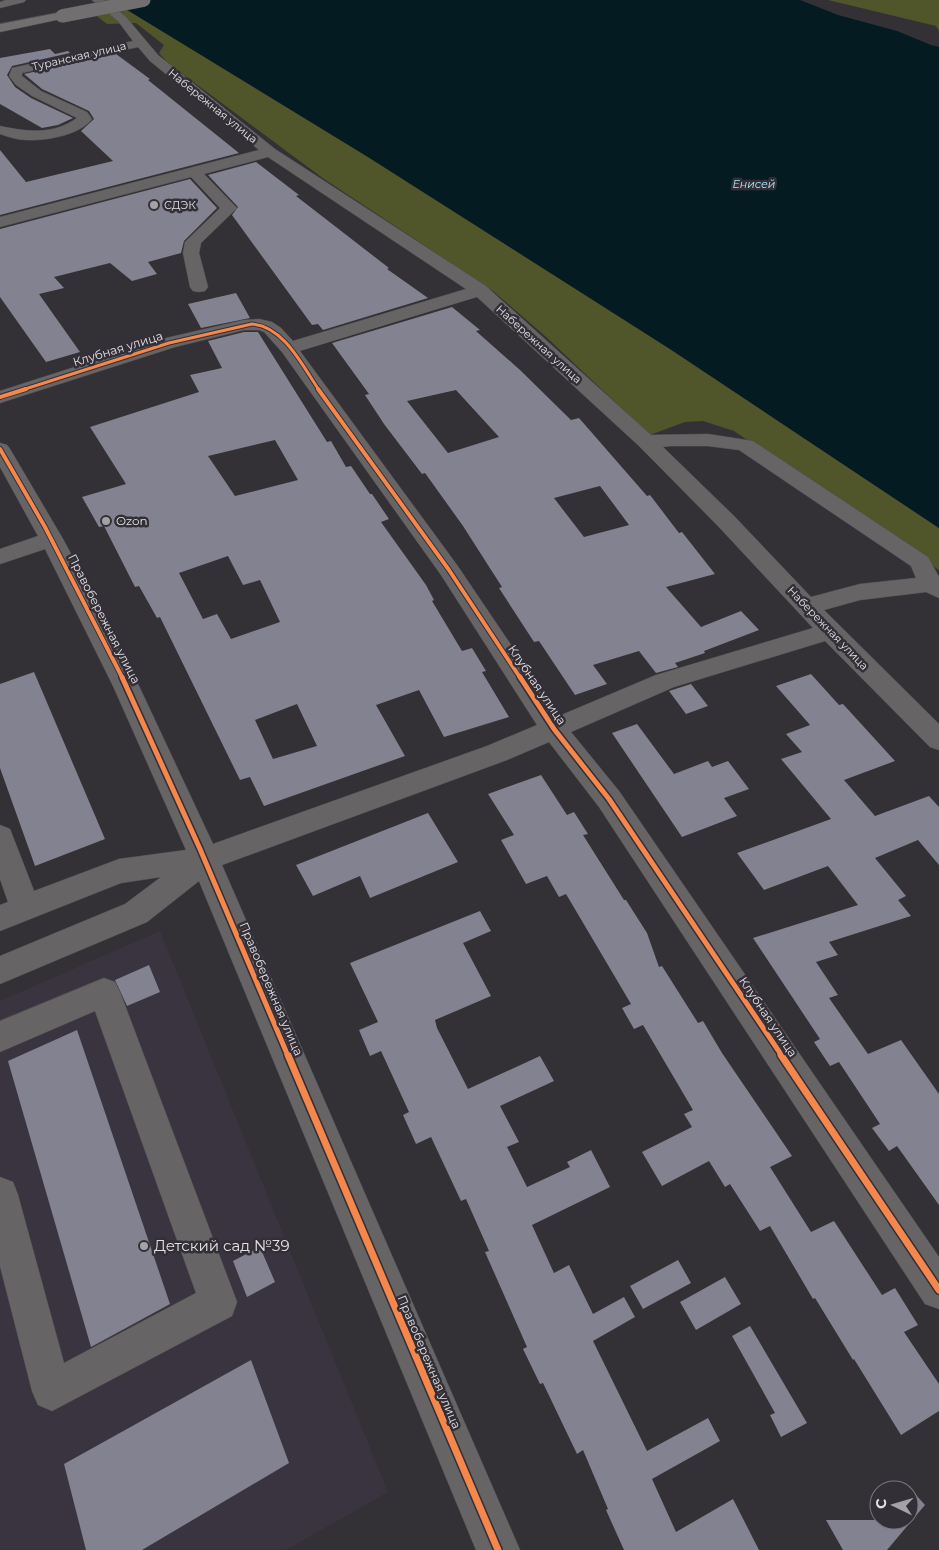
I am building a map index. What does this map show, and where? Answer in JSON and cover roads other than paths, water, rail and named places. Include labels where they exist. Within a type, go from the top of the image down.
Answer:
[{"type":"main road","points":[[0,28],[102,0]]},
{"type":"main road","points":[[0,20],[144,0]]},
{"type":"street","points":[[0,5],[20,0]]},
{"type":"street","name":"Набережная улица","points":[[98,0],[122,19],[139,43],[154,58],[270,152],[480,290],[646,442],[726,521],[830,631],[939,740]]},
{"type":"street","name":"Туранская улица","points":[[0,130],[20,136],[31,136],[76,126],[85,120],[82,115],[34,91],[19,81],[15,76],[17,72],[33,66],[139,43]]},
{"type":"street","points":[[0,222],[90,201],[193,171],[270,152]]},
{"type":"street","points":[[193,171],[229,208],[219,220],[203,231],[193,242],[191,253],[199,288]]},
{"type":"street","points":[[289,348],[480,290]]},
{"type":"street","name":"Клубная улица","points":[[0,397],[170,343],[244,324],[255,324],[273,329],[289,348],[449,570],[554,729],[609,799],[939,1290]]},
{"type":"street","points":[[646,442],[688,438],[726,441],[746,445],[920,562],[935,587],[860,592],[807,606]]},
{"type":"street","name":"Правобережная улица","points":[[0,449],[52,539],[126,682],[206,859],[329,1154],[498,1550]]},
{"type":"street","points":[[0,556],[52,539]]},
{"type":"street","points":[[0,837],[12,913],[120,871],[206,859],[488,756],[665,681],[830,631]]},
{"type":"street","points":[[0,970],[136,913],[206,859]]},
{"type":"street","points":[[0,1037],[104,992],[218,1302],[52,1391],[0,1195]]},
{"type":"water","name":"Енисей","points":[[111,0],[800,0],[838,15],[897,31],[939,47],[939,528],[670,349],[368,157]]},
{"type":"place","name":"СДЭК","points":[[154,205]]},
{"type":"place","name":"Ozon","points":[[106,521]]},
{"type":"place","name":"Детский сад №39","points":[[144,1246]]}]
